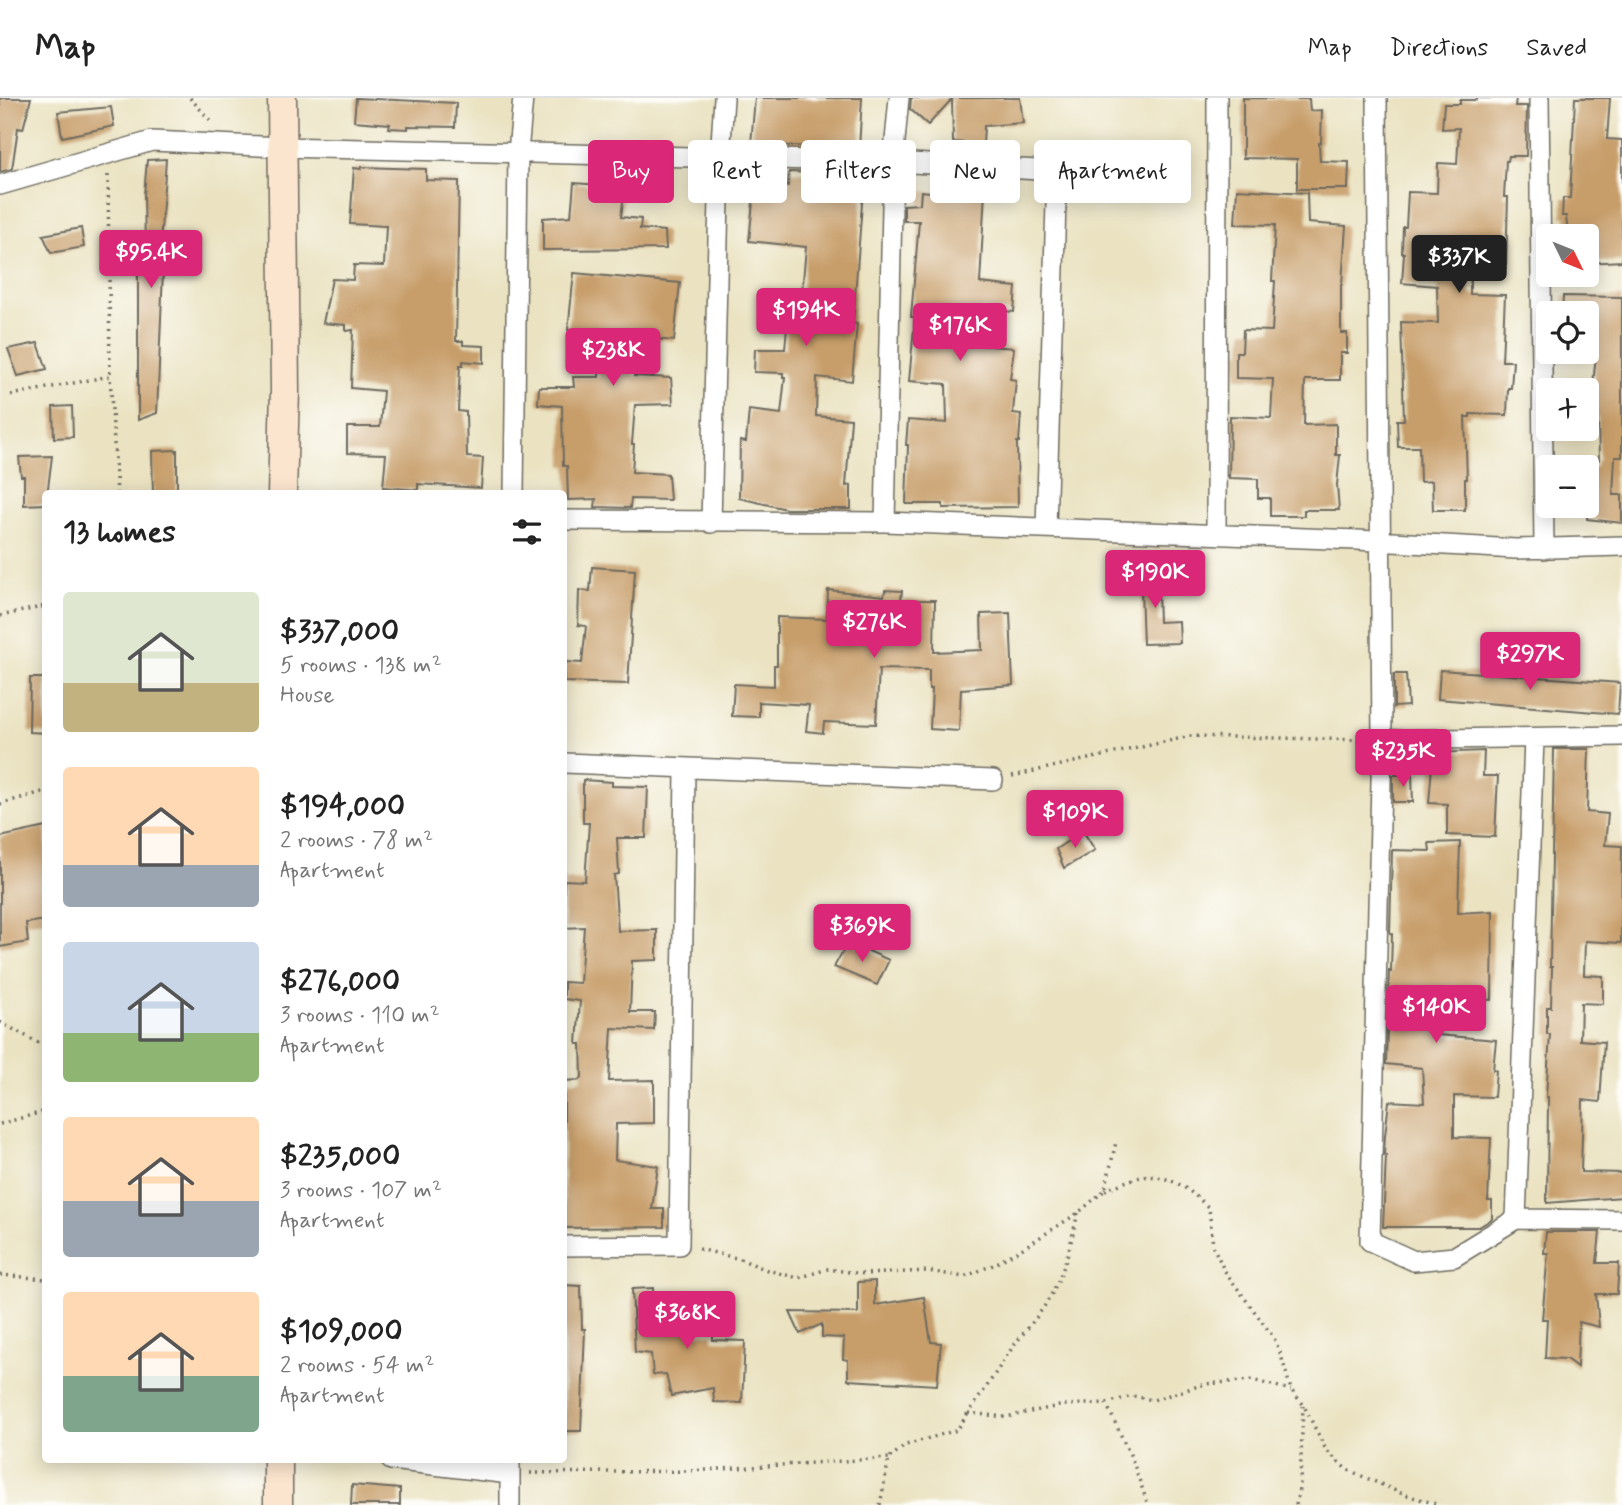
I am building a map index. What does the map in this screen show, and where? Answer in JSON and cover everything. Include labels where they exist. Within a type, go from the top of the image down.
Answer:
[{"type":"street","points":[[282,98],[285,391],[282,490]]},
{"type":"street","points":[[514,490],[518,152],[523,98]]},
{"type":"street","points":[[721,140],[724,98]]},
{"type":"street","points":[[895,140],[899,98]]},
{"type":"street","points":[[1216,534],[1217,98]]},
{"type":"street","points":[[1377,98],[1382,740],[1370,1241],[1414,1261],[1454,1257],[1516,1220],[1622,1220]]},
{"type":"street","points":[[1539,98],[1544,548]]},
{"type":"street","points":[[0,185],[152,141],[281,147],[688,157]]},
{"type":"street","points":[[916,163],[1057,172],[1046,528]]},
{"type":"street","points":[[710,523],[719,203]]},
{"type":"street","points":[[885,522],[892,203]]},
{"type":"street","points":[[567,520],[885,522],[1380,541],[1516,549],[1622,546]]},
{"type":"street","points":[[1382,740],[1622,736]]},
{"type":"street","points":[[1516,1220],[1534,739]]},
{"type":"street","points":[[567,763],[993,780]]},
{"type":"street","points":[[567,1246],[679,1245],[685,768]]},
{"type":"street","points":[[278,1463],[278,1505]]},
{"type":"street","points":[[450,1463],[510,1466],[510,1505]]},
{"type":"path","points":[[108,153],[110,376],[117,490]]},
{"type":"path","points":[[11,395],[110,376]]},
{"type":"path","points":[[0,616],[42,607]]},
{"type":"path","points":[[993,780],[1191,736],[1382,740]]},
{"type":"path","points":[[0,804],[42,792]]},
{"type":"path","points":[[0,1022],[42,1045]]},
{"type":"path","points":[[0,1124],[42,1112]]},
{"type":"path","points":[[1105,1190],[1116,1142]]},
{"type":"path","points":[[679,1245],[740,1259],[798,1278],[828,1269],[864,1274],[928,1271],[964,1278],[993,1265],[1078,1213],[1105,1190],[1141,1177],[1168,1179],[1188,1189],[1209,1208],[1213,1246],[1224,1270],[1274,1338],[1291,1390],[1303,1404],[1326,1450],[1346,1469],[1403,1494],[1439,1505]]},
{"type":"path","points":[[510,1466],[690,1471],[889,1458],[906,1446],[957,1430],[993,1381],[1011,1350],[1045,1308],[1067,1256],[1078,1213]]},
{"type":"path","points":[[0,1275],[42,1279]]},
{"type":"path","points":[[968,1413],[1006,1417],[1064,1405],[1106,1403],[1133,1396],[1153,1399],[1205,1384],[1252,1380],[1291,1390]]},
{"type":"path","points":[[1106,1403],[1132,1459],[1148,1505]]},
{"type":"path","points":[[1296,1505],[1300,1483],[1303,1404]]},
{"type":"path","points":[[880,1505],[889,1458]]},
{"type":"building","points":[[0,98],[31,98],[23,129],[18,128],[12,169],[0,172]]},
{"type":"building","points":[[356,98],[456,103],[455,127],[389,128],[390,124],[354,121]]},
{"type":"building","points":[[755,98],[862,98],[860,140],[801,140],[801,146],[787,146],[787,140],[751,140]]},
{"type":"building","points":[[911,98],[1020,98],[1023,123],[984,126],[983,140],[953,140],[952,99],[928,125],[910,109]]},
{"type":"building","points":[[1243,98],[1309,99],[1310,111],[1322,110],[1320,161],[1349,162],[1348,189],[1297,189],[1297,159],[1243,158]]},
{"type":"building","points":[[1516,98],[1515,106],[1527,106],[1526,156],[1509,156],[1506,161],[1506,267],[1470,269],[1470,294],[1505,295],[1502,361],[1513,361],[1511,388],[1508,388],[1507,415],[1470,414],[1470,417],[1465,417],[1465,510],[1433,510],[1432,481],[1420,482],[1419,447],[1398,447],[1397,420],[1404,420],[1401,322],[1438,323],[1437,286],[1402,283],[1403,227],[1406,227],[1408,192],[1437,193],[1438,163],[1457,164],[1459,128],[1442,129],[1444,104],[1460,104],[1460,100]]},
{"type":"building","points":[[1575,98],[1610,98],[1607,139],[1622,140],[1622,261],[1600,262],[1600,224],[1567,224],[1566,216],[1562,216],[1563,198],[1570,198]]},
{"type":"building","points":[[111,107],[114,126],[62,137],[58,112]]},
{"type":"building","points":[[166,159],[160,246],[164,247],[157,413],[138,420],[138,246],[145,246],[144,195],[147,160]]},
{"type":"building","points":[[354,168],[426,169],[426,180],[459,181],[456,341],[463,341],[463,345],[484,346],[484,363],[463,361],[463,365],[460,365],[458,411],[466,412],[467,457],[483,458],[481,488],[418,484],[418,490],[383,487],[386,454],[347,453],[347,427],[380,427],[383,391],[351,388],[353,330],[346,331],[346,325],[323,323],[332,279],[353,280],[354,265],[384,266],[386,226],[350,224]]},
{"type":"building","points":[[789,172],[801,172],[801,203],[862,203],[853,323],[857,324],[852,381],[817,377],[816,416],[851,419],[846,486],[851,485],[851,509],[786,509],[739,498],[740,441],[746,442],[749,410],[781,414],[785,377],[783,373],[754,372],[755,349],[785,349],[788,317],[764,314],[763,295],[801,303],[806,247],[749,241],[753,203],[787,203]]},
{"type":"building","points":[[574,183],[588,184],[588,203],[623,203],[621,217],[641,219],[640,229],[665,231],[666,249],[543,250],[543,218],[571,216]]},
{"type":"building","points":[[1237,189],[1307,193],[1308,223],[1346,226],[1341,284],[1341,333],[1347,333],[1347,353],[1340,353],[1340,380],[1305,380],[1304,425],[1336,424],[1336,455],[1340,455],[1337,485],[1339,510],[1304,510],[1304,516],[1270,516],[1270,498],[1258,498],[1258,479],[1229,478],[1230,416],[1271,418],[1273,379],[1236,378],[1236,352],[1242,352],[1243,330],[1272,331],[1275,281],[1272,281],[1275,225],[1235,224]]},
{"type":"building","points":[[921,191],[930,192],[930,203],[984,203],[980,283],[1016,287],[1014,312],[981,309],[979,345],[1014,348],[1010,379],[1016,380],[1013,413],[1021,414],[1017,442],[1018,507],[943,508],[943,504],[906,504],[908,420],[947,423],[946,384],[909,381],[919,221],[904,221],[904,205],[920,204]]},
{"type":"building","points":[[81,228],[84,247],[51,253],[43,235]]},
{"type":"building","points":[[574,273],[680,283],[674,341],[637,337],[634,376],[671,378],[673,404],[635,405],[632,444],[632,472],[668,474],[670,500],[631,499],[630,508],[595,507],[596,499],[568,500],[567,466],[563,466],[562,406],[538,404],[539,387],[574,387],[573,377],[599,377],[602,333],[568,330]]},
{"type":"building","points":[[1563,296],[1622,297],[1622,457],[1615,457],[1613,495],[1622,495],[1622,523],[1587,519],[1599,518],[1599,378],[1594,378],[1595,364],[1599,364],[1599,301],[1563,301]]},
{"type":"building","points":[[38,343],[47,369],[18,376],[8,349]]},
{"type":"building","points":[[72,406],[73,437],[54,438],[53,407]]},
{"type":"building","points":[[177,450],[177,490],[153,490],[152,451]]},
{"type":"building","points":[[52,456],[48,490],[42,490],[42,504],[24,505],[24,476],[21,476],[19,457]]},
{"type":"building","points":[[1157,561],[1159,622],[1179,621],[1180,643],[1143,644],[1140,562]]},
{"type":"building","points":[[592,567],[635,570],[628,684],[567,682],[567,662],[582,663],[586,626],[578,625],[579,590],[590,591]]},
{"type":"building","points":[[828,590],[884,596],[885,590],[902,591],[901,600],[935,600],[934,652],[982,650],[981,614],[1010,613],[1013,685],[961,689],[959,731],[930,729],[932,689],[929,689],[929,670],[879,669],[876,724],[824,722],[823,733],[806,731],[809,705],[759,702],[759,717],[732,716],[734,684],[774,686],[777,617],[827,619]]},
{"type":"building","points":[[1440,670],[1620,683],[1618,714],[1438,699]]},
{"type":"building","points":[[1394,674],[1406,674],[1408,706],[1394,707]]},
{"type":"building","points":[[30,678],[42,678],[42,733],[29,732]]},
{"type":"building","points":[[1554,749],[1589,749],[1587,812],[1608,814],[1605,845],[1622,846],[1621,943],[1585,941],[1584,975],[1603,976],[1603,1004],[1581,1003],[1580,1040],[1604,1042],[1600,1102],[1583,1100],[1581,1172],[1622,1173],[1622,1197],[1547,1203],[1546,1097],[1550,1034],[1547,1034],[1547,1007],[1551,1007]]},
{"type":"building","points":[[1484,751],[1483,776],[1498,776],[1495,837],[1447,835],[1447,804],[1429,803],[1433,753]]},
{"type":"building","points":[[1393,775],[1412,775],[1413,802],[1393,802]]},
{"type":"building","points":[[583,780],[612,782],[612,786],[648,787],[646,838],[617,838],[619,874],[614,875],[618,931],[657,930],[657,960],[632,961],[630,1012],[655,1012],[654,1030],[612,1028],[609,1081],[654,1080],[654,1123],[616,1124],[615,1160],[658,1166],[652,1209],[664,1209],[664,1227],[567,1228],[567,1081],[580,1080],[582,1077],[581,1044],[577,1044],[580,1001],[567,999],[567,982],[580,983],[584,927],[567,928],[567,880],[585,881],[589,823],[583,823]]},
{"type":"building","points":[[42,828],[42,921],[26,923],[28,942],[0,947],[0,837]]},
{"type":"building","points":[[1083,831],[1095,850],[1064,868],[1056,849]]},
{"type":"building","points":[[1460,842],[1458,913],[1493,911],[1492,1000],[1457,998],[1457,1002],[1441,1001],[1438,1035],[1496,1040],[1494,1097],[1454,1096],[1454,1137],[1491,1138],[1488,1201],[1492,1201],[1492,1219],[1479,1227],[1383,1227],[1384,1155],[1389,1101],[1424,1103],[1422,1068],[1386,1064],[1389,971],[1391,972],[1392,850],[1430,851],[1429,843]]},
{"type":"building","points":[[848,942],[889,960],[877,985],[834,967]]},
{"type":"building","points":[[1546,1232],[1600,1232],[1597,1263],[1619,1263],[1617,1294],[1596,1294],[1599,1327],[1579,1322],[1577,1367],[1566,1359],[1545,1358],[1547,1319],[1542,1319],[1548,1253],[1544,1253]]},
{"type":"building","points":[[875,1281],[875,1305],[924,1297],[931,1342],[941,1343],[937,1385],[848,1380],[848,1360],[843,1359],[844,1338],[822,1337],[822,1324],[800,1334],[790,1312],[858,1313],[858,1282]]},
{"type":"building","points":[[567,1285],[581,1286],[582,1329],[585,1329],[581,1431],[567,1431]]},
{"type":"building","points":[[653,1288],[654,1312],[699,1312],[699,1334],[713,1334],[713,1340],[745,1341],[742,1403],[714,1402],[713,1388],[671,1396],[666,1374],[653,1375],[651,1354],[635,1352],[632,1289]]},
{"type":"building","points":[[352,1485],[400,1489],[400,1505],[351,1505]]}]
